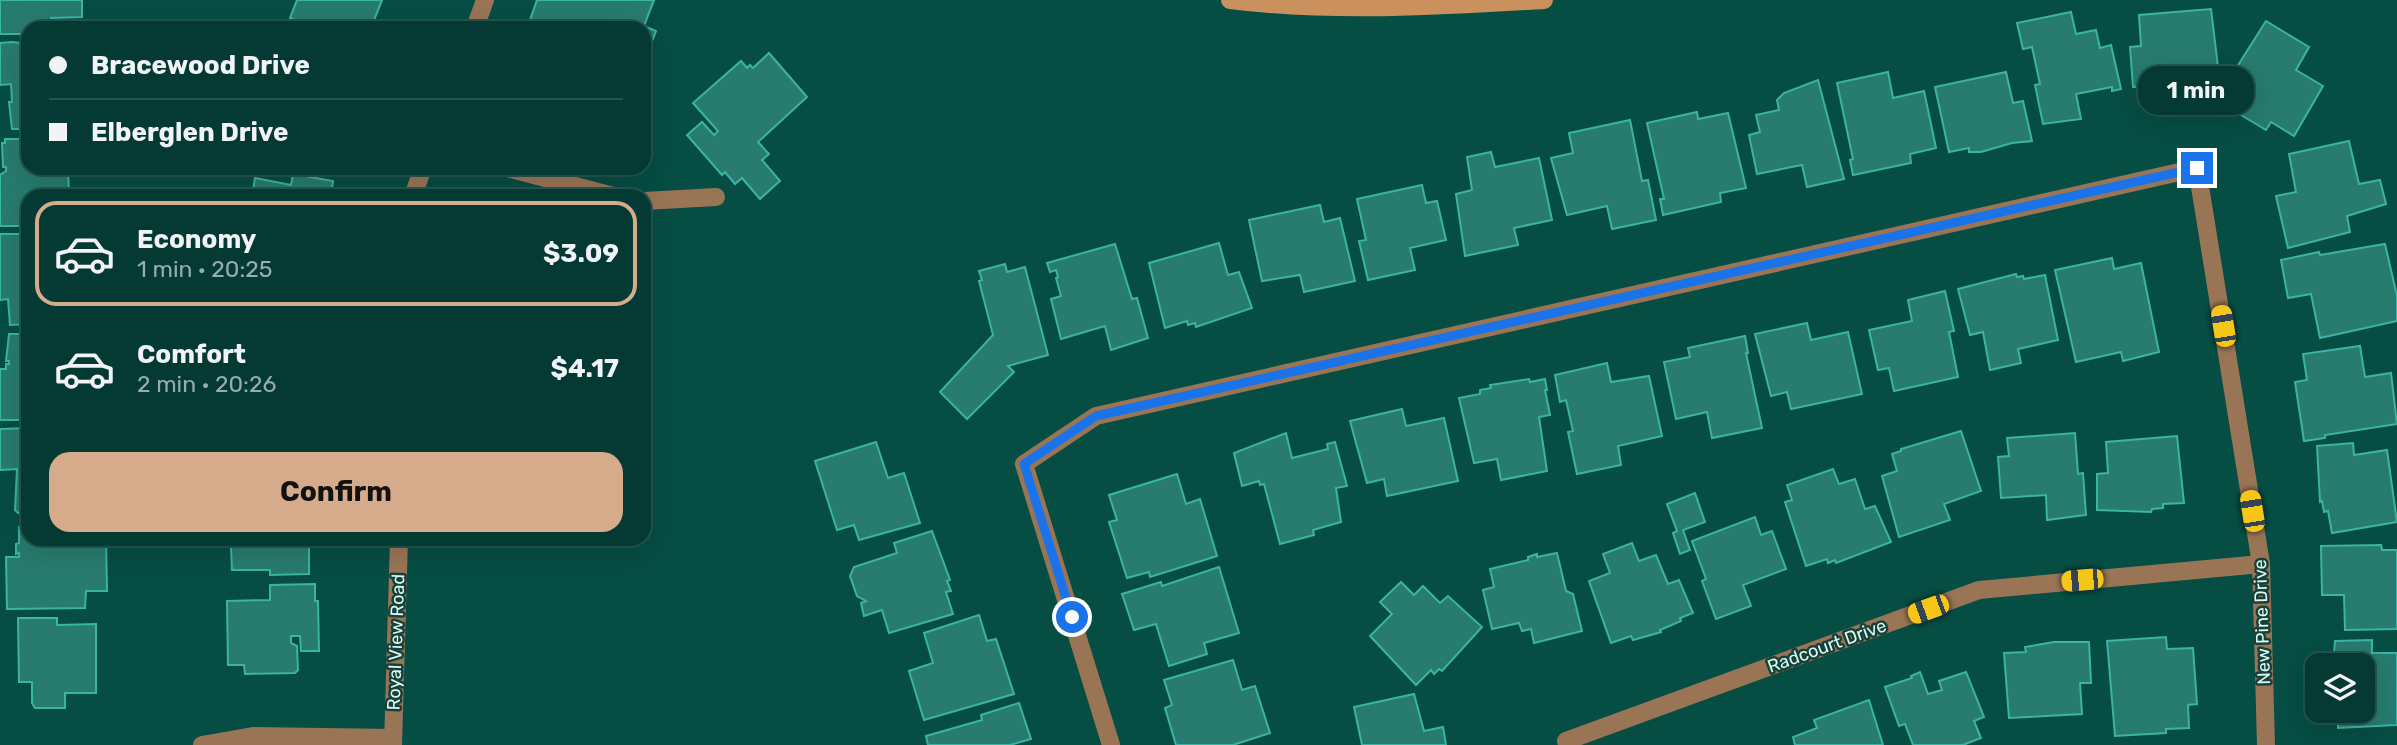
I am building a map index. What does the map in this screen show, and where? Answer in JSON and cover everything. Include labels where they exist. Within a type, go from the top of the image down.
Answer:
[{"type":"street","points":[[478,21],[485,0]]},
{"type":"street","points":[[1230,0],[1265,4],[1403,8],[1544,0]]},
{"type":"street","name":"New Pine Drive","points":[[1111,745],[1024,464],[1096,416],[2197,168],[2261,564],[2266,745]]},
{"type":"street","points":[[534,175],[586,189]]},
{"type":"street","points":[[651,201],[716,197]]},
{"type":"street","name":"Royal View Road","points":[[393,741],[399,546]]},
{"type":"street","name":"Radcourt Drive","points":[[1566,741],[1979,590],[2261,564]]},
{"type":"street","points":[[202,745],[253,736],[393,741]]},
{"type":"building","points":[[0,0],[82,0],[82,17],[21,21],[21,34],[0,34]]},
{"type":"building","points":[[297,0],[382,0],[374,21],[298,21],[290,18]]},
{"type":"building","points":[[537,0],[654,0],[646,21],[530,21]]},
{"type":"building","points":[[2211,9],[2219,75],[2201,77],[2202,82],[2186,82],[2187,85],[2133,87],[2130,47],[2141,46],[2139,15]]},
{"type":"building","points":[[2071,12],[2076,34],[2096,30],[2100,48],[2111,45],[2121,89],[2112,91],[2112,87],[2076,94],[2081,119],[2043,124],[2035,85],[2040,84],[2032,47],[2023,49],[2017,23]]},
{"type":"building","points":[[2266,21],[2309,47],[2296,70],[2323,86],[2294,136],[2271,122],[2266,130],[2216,100]]},
{"type":"building","points":[[651,29],[656,31],[651,44]]},
{"type":"building","points":[[0,43],[21,43],[21,129],[12,129],[9,102],[12,102],[11,84],[0,85]]},
{"type":"building","points":[[769,53],[807,97],[758,142],[769,154],[762,160],[780,181],[760,199],[742,178],[735,184],[725,172],[722,175],[687,135],[702,122],[714,135],[718,131],[693,103],[741,61],[747,68],[750,65],[753,68]]},
{"type":"building","points":[[1888,72],[1893,98],[1924,91],[1936,148],[1910,154],[1911,163],[1853,175],[1850,160],[1853,159],[1837,83]]},
{"type":"building","points":[[2006,72],[2013,103],[2023,101],[2032,141],[2012,143],[1981,152],[1969,152],[1969,148],[1949,152],[1935,87]]},
{"type":"building","points":[[1818,80],[1844,179],[1807,187],[1802,165],[1757,174],[1749,135],[1760,132],[1756,115],[1779,110],[1777,100],[1784,93]]},
{"type":"building","points":[[1697,112],[1698,119],[1728,113],[1746,188],[1720,193],[1721,202],[1663,215],[1660,199],[1664,199],[1647,123]]},
{"type":"building","points":[[1630,120],[1642,181],[1648,180],[1656,220],[1612,229],[1607,206],[1567,215],[1551,158],[1573,153],[1569,133]]},
{"type":"building","points":[[5,139],[21,139],[21,175],[68,175],[69,189],[21,189],[21,226],[0,226],[0,175],[6,171],[6,167],[3,167],[2,143],[5,143]]},
{"type":"building","points":[[2349,141],[2359,184],[2380,180],[2386,204],[2347,216],[2350,232],[2288,248],[2276,196],[2296,192],[2289,154]]},
{"type":"building","points":[[1491,152],[1495,167],[1539,158],[1552,220],[1514,228],[1518,245],[1465,256],[1456,194],[1472,190],[1467,157]]},
{"type":"building","points":[[293,175],[333,181],[332,189],[253,189],[255,178],[291,185]]},
{"type":"building","points":[[1422,185],[1426,203],[1437,201],[1446,240],[1410,248],[1415,270],[1368,280],[1359,241],[1366,240],[1357,199]]},
{"type":"building","points":[[1320,205],[1324,222],[1340,218],[1355,281],[1304,292],[1300,275],[1262,281],[1249,220]]},
{"type":"building","points":[[0,234],[21,234],[21,324],[10,325],[8,299],[0,300]]},
{"type":"building","points":[[1219,243],[1228,275],[1239,272],[1252,308],[1196,327],[1195,323],[1188,325],[1187,321],[1165,328],[1149,263]]},
{"type":"building","points":[[1115,244],[1132,299],[1137,298],[1148,338],[1111,350],[1105,326],[1061,339],[1051,299],[1061,296],[1056,278],[1058,277],[1056,270],[1050,272],[1047,263]]},
{"type":"building","points":[[2385,244],[2397,296],[2397,321],[2320,338],[2311,294],[2288,298],[2281,260],[2319,252],[2320,255]]},
{"type":"building","points":[[2112,258],[2114,269],[2141,263],[2159,352],[2123,361],[2121,352],[2076,362],[2055,270]]},
{"type":"building","points":[[1005,264],[1007,272],[1025,267],[1048,355],[1008,366],[1014,372],[967,419],[940,392],[993,335],[979,281],[982,280],[979,271]]},
{"type":"building","points":[[2016,274],[2024,279],[2045,275],[2058,340],[2018,349],[2021,363],[1990,370],[1983,332],[1970,335],[1958,289]]},
{"type":"building","points":[[1945,291],[1954,331],[1949,332],[1958,377],[1894,391],[1889,368],[1878,370],[1869,330],[1912,321],[1908,300]]},
{"type":"building","points":[[1807,323],[1811,340],[1848,332],[1862,394],[1791,409],[1787,392],[1771,396],[1755,334]]},
{"type":"building","points":[[9,334],[21,334],[21,420],[0,420],[0,369],[6,369],[9,361],[6,361]]},
{"type":"building","points":[[1745,336],[1746,353],[1762,428],[1712,438],[1707,412],[1676,419],[1664,362],[1690,357],[1688,348]]},
{"type":"building","points":[[2360,346],[2365,377],[2391,373],[2397,424],[2325,435],[2325,438],[2304,441],[2295,382],[2307,380],[2303,354]]},
{"type":"building","points":[[1607,363],[1611,382],[1649,376],[1662,436],[1618,446],[1621,465],[1577,474],[1568,432],[1573,431],[1566,400],[1560,402],[1555,375]]},
{"type":"building","points":[[1529,379],[1530,382],[1545,379],[1550,415],[1539,417],[1547,471],[1501,480],[1497,459],[1474,463],[1459,398],[1480,394],[1480,390],[1491,388],[1490,385]]},
{"type":"building","points":[[1402,409],[1406,426],[1444,418],[1458,481],[1387,496],[1384,479],[1367,483],[1350,421]]},
{"type":"building","points":[[21,428],[21,513],[15,510],[17,469],[0,470],[0,429]]},
{"type":"building","points":[[1961,431],[1981,491],[1944,504],[1950,520],[1899,537],[1882,476],[1897,471],[1892,454]]},
{"type":"building","points":[[1286,433],[1292,458],[1328,449],[1327,444],[1335,442],[1347,486],[1336,488],[1341,522],[1313,530],[1314,535],[1280,544],[1264,484],[1260,485],[1259,481],[1242,486],[1234,453]]},
{"type":"building","points":[[2075,433],[2078,474],[2083,473],[2086,515],[2047,520],[2046,495],[2001,498],[1998,457],[2009,456],[2007,438]]},
{"type":"building","points":[[2177,436],[2184,503],[2163,504],[2163,508],[2152,509],[2151,512],[2097,510],[2097,474],[2108,473],[2106,442]]},
{"type":"building","points":[[876,442],[888,478],[904,473],[920,523],[859,540],[854,525],[837,530],[815,461]]},
{"type":"building","points":[[2353,443],[2354,455],[2387,450],[2397,522],[2332,533],[2328,511],[2324,512],[2322,501],[2320,502],[2317,446]]},
{"type":"building","points":[[1833,469],[1839,484],[1855,479],[1865,509],[1875,506],[1891,542],[1836,563],[1835,560],[1828,563],[1827,559],[1806,566],[1785,502],[1792,500],[1787,485]]},
{"type":"building","points":[[1177,474],[1186,504],[1200,499],[1217,556],[1150,577],[1149,572],[1127,578],[1109,522],[1117,520],[1109,495]]},
{"type":"building","points":[[1695,493],[1705,522],[1683,530],[1690,550],[1680,554],[1673,533],[1677,531],[1667,504]]},
{"type":"building","points":[[1755,517],[1761,535],[1772,531],[1786,569],[1743,585],[1751,606],[1716,619],[1702,581],[1706,579],[1692,541]]},
{"type":"building","points":[[19,527],[21,546],[106,546],[107,591],[86,591],[85,608],[7,609],[6,557],[19,557],[19,553],[16,554],[16,544],[19,543]]},
{"type":"building","points":[[932,531],[950,580],[947,581],[951,591],[946,592],[953,614],[889,633],[882,610],[864,616],[861,603],[866,601],[857,596],[850,576],[854,567],[897,553],[894,543]]},
{"type":"building","points":[[1632,543],[1639,561],[1656,555],[1668,584],[1679,580],[1693,613],[1680,618],[1681,621],[1660,630],[1661,632],[1633,640],[1631,636],[1611,643],[1589,581],[1610,573],[1603,554]]},
{"type":"building","points":[[2381,545],[2382,550],[2397,550],[2397,629],[2345,630],[2344,595],[2322,595],[2321,546]]},
{"type":"building","points":[[309,546],[309,574],[270,575],[270,570],[232,570],[231,547]]},
{"type":"building","points":[[1557,553],[1566,591],[1573,594],[1582,631],[1534,643],[1531,629],[1522,631],[1519,623],[1492,629],[1483,590],[1494,587],[1490,569],[1528,560],[1528,557],[1537,554],[1537,557]]},
{"type":"building","points":[[1219,567],[1239,633],[1204,643],[1207,654],[1169,666],[1156,624],[1134,630],[1122,594],[1161,582],[1162,586]]},
{"type":"building","points":[[1401,582],[1414,595],[1423,586],[1440,603],[1448,596],[1482,627],[1442,671],[1439,669],[1434,674],[1431,670],[1416,685],[1370,636],[1392,614],[1380,602]]},
{"type":"building","points":[[315,584],[319,651],[301,651],[300,636],[291,636],[291,643],[297,646],[298,670],[295,673],[245,674],[244,665],[228,665],[227,601],[270,600],[270,585]]},
{"type":"building","points":[[979,615],[987,641],[996,639],[1014,694],[924,720],[909,671],[933,663],[924,633]]},
{"type":"building","points":[[18,618],[57,618],[57,625],[96,624],[96,693],[65,693],[65,708],[35,708],[32,703],[32,682],[19,682]]},
{"type":"building","points":[[2166,637],[2167,649],[2193,648],[2197,704],[2188,705],[2189,728],[2166,729],[2166,733],[2115,736],[2107,641]]},
{"type":"building","points":[[2372,640],[2372,653],[2334,653],[2335,641]]},
{"type":"building","points":[[2054,642],[2089,642],[2091,683],[2080,683],[2082,714],[2009,718],[2004,653],[2026,652],[2025,647]]},
{"type":"building","points":[[2375,653],[2397,653],[2397,725],[2338,728],[2338,723],[2375,723]]},
{"type":"building","points":[[1233,660],[1242,690],[1255,686],[1270,733],[1233,745],[1176,745],[1165,708],[1172,705],[1164,680]]},
{"type":"building","points":[[1920,672],[1928,694],[1942,690],[1939,681],[1966,672],[1984,717],[1974,721],[1981,738],[1963,745],[1913,745],[1905,724],[1899,726],[1885,687],[1912,678],[1911,676]]},
{"type":"building","points":[[1414,694],[1424,731],[1443,727],[1446,745],[1362,745],[1354,707]]},
{"type":"building","points":[[1869,700],[1883,745],[1795,745],[1793,737],[1817,728],[1814,720]]},
{"type":"building","points":[[1019,703],[1031,739],[1010,745],[928,745],[926,736],[982,720],[981,715]]},
{"type":"route","points":[[1072,617],[1024,464],[1096,416],[2197,168]]}]
